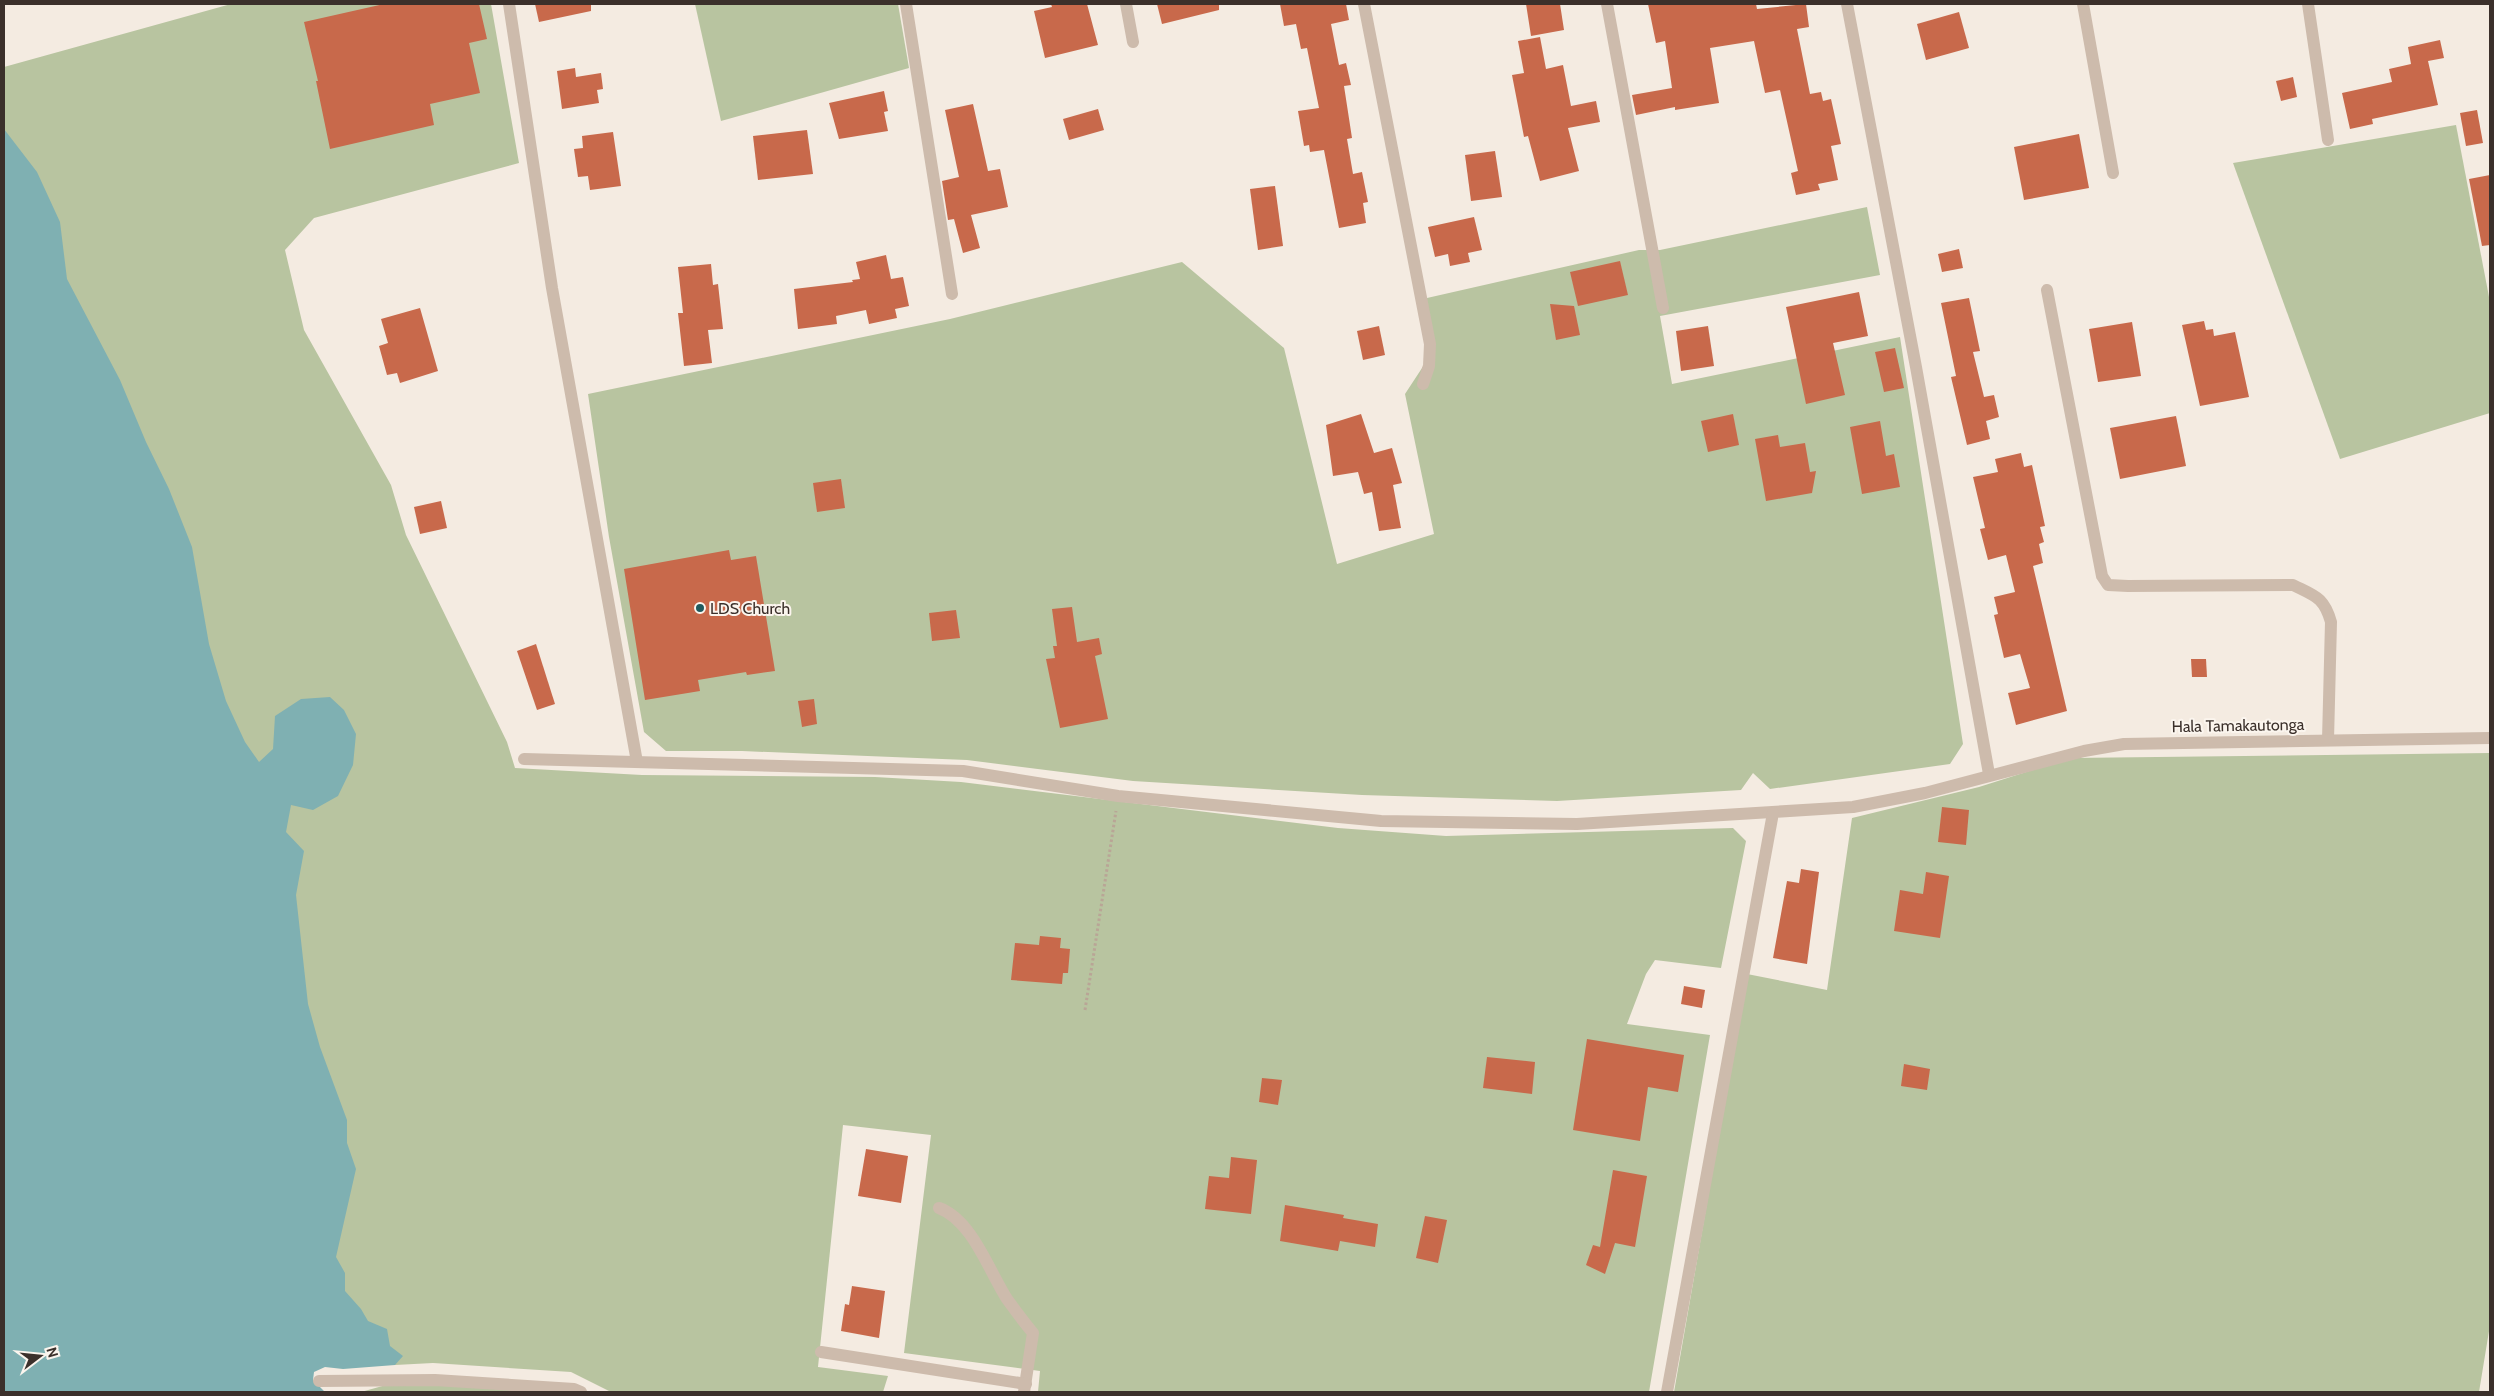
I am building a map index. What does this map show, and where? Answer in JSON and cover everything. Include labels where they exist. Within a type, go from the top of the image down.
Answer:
[{"type":"street","points":[[510,4],[552,288],[637,762]]},
{"type":"street","points":[[906,4],[952,294]]},
{"type":"street","points":[[1126,4],[1133,42]]},
{"type":"street","points":[[1364,4],[1430,344],[1429,366],[1423,384]]},
{"type":"street","points":[[1607,4],[1663,308]]},
{"type":"street","points":[[1847,4],[1916,367],[1989,774]]},
{"type":"street","points":[[2083,4],[2113,173]]},
{"type":"street","points":[[2308,4],[2328,140]]},
{"type":"street","points":[[2047,290],[2102,576],[2108,585],[2128,586],[2293,585],[2315,596],[2326,606],[2330,622],[2328,740]]},
{"type":"street","name":"Hala Tamakautonga","points":[[524,759],[963,771],[1118,796],[1381,821],[1577,824],[1853,807],[1926,793],[1989,774],[2084,751],[2124,744],[2490,738]]},
{"type":"street","points":[[1667,1392],[1772,813]]},
{"type":"street","points":[[821,1352],[1025,1388],[1033,1333],[1007,1298],[978,1246],[950,1212],[939,1208]]},
{"type":"street","points":[[319,1381],[435,1380],[574,1389],[581,1392]]},
{"type":"path","points":[[1085,1010],[1118,796]]},
{"type":"green space","points":[[231,4],[491,4],[519,163],[314,218],[285,250],[304,330],[391,485],[406,535],[507,742],[515,768],[642,775],[875,777],[961,782],[1338,828],[1446,836],[1733,828],[1746,841],[1721,968],[1655,960],[1646,974],[1627,1024],[1710,1035],[1649,1392],[1038,1392],[1040,1371],[904,1353],[931,1135],[843,1125],[818,1367],[888,1376],[883,1392],[611,1392],[571,1372],[433,1363],[395,1365],[333,1345],[4,338],[4,67]]},
{"type":"green space","points":[[695,4],[898,4],[909,68],[721,121]]},
{"type":"green space","points":[[2456,125],[2490,302],[2490,413],[2340,459],[2233,163]]},
{"type":"green space","points":[[1867,207],[1880,275],[1660,316],[1672,384],[1900,337],[1963,744],[1950,764],[1770,789],[1753,773],[1741,790],[1557,801],[1362,795],[1133,781],[967,760],[742,751],[666,751],[644,732],[609,537],[588,394],[950,319],[1182,262],[1284,348],[1337,564],[1434,534],[1405,394],[1424,365],[1427,298],[1639,250],[1660,250]]},
{"type":"green space","points":[[2490,753],[2490,1325],[2479,1392],[1674,1392],[1747,974],[1827,990],[1852,818],[1979,787],[2070,758]]},
{"type":"green space","points":[[386,1385],[435,1385],[541,1392],[361,1392]]},
{"type":"water","points":[[4,129],[37,172],[60,222],[67,279],[120,380],[146,442],[169,489],[192,547],[209,644],[226,701],[245,742],[259,762],[273,749],[275,716],[301,699],[330,697],[344,710],[356,734],[353,765],[338,796],[313,810],[291,805],[286,832],[304,851],[296,895],[308,1004],[320,1047],[347,1120],[347,1143],[356,1169],[336,1257],[345,1273],[345,1291],[361,1309],[368,1321],[387,1329],[390,1346],[403,1356],[395,1365],[343,1369],[325,1367],[314,1372],[313,1380],[325,1392],[4,1392]]},
{"type":"building","points":[[384,4],[479,4],[487,39],[469,43],[480,93],[430,104],[434,125],[330,149],[316,81],[318,81],[304,22]]},
{"type":"building","points":[[535,4],[591,4],[591,11],[539,22]]},
{"type":"building","points":[[1051,4],[1087,4],[1098,45],[1045,58],[1034,11],[1052,7]]},
{"type":"building","points":[[1157,4],[1219,4],[1219,10],[1162,24]]},
{"type":"building","points":[[1280,4],[1346,4],[1349,20],[1331,24],[1339,65],[1346,63],[1351,85],[1344,86],[1352,138],[1347,139],[1353,174],[1362,172],[1368,202],[1363,203],[1366,223],[1339,228],[1324,150],[1310,152],[1309,145],[1304,146],[1298,111],[1319,108],[1307,48],[1301,49],[1296,24],[1284,26]]},
{"type":"building","points":[[1526,4],[1560,4],[1564,30],[1531,36]]},
{"type":"building","points":[[1648,4],[1756,4],[1757,9],[1806,4],[1809,27],[1797,29],[1810,94],[1821,92],[1823,101],[1831,99],[1841,144],[1831,146],[1838,180],[1818,184],[1820,190],[1796,195],[1791,173],[1798,171],[1780,90],[1765,93],[1754,41],[1710,48],[1719,103],[1675,110],[1675,107],[1636,115],[1632,95],[1672,88],[1665,41],[1656,43]]},
{"type":"building","points":[[1959,12],[1969,48],[1926,60],[1917,24]]},
{"type":"building","points":[[1540,37],[1546,69],[1563,65],[1571,106],[1596,101],[1600,122],[1568,128],[1579,171],[1540,181],[1528,136],[1524,137],[1512,75],[1524,73],[1518,41]]},
{"type":"building","points":[[2440,40],[2444,58],[2428,61],[2438,105],[2372,119],[2373,124],[2350,129],[2342,93],[2392,82],[2389,69],[2411,64],[2408,47]]},
{"type":"building","points":[[575,68],[576,77],[601,73],[603,89],[597,90],[599,103],[562,109],[557,71]]},
{"type":"building","points":[[2293,77],[2297,97],[2281,101],[2276,81]]},
{"type":"building","points":[[884,91],[888,111],[884,112],[888,131],[839,139],[829,103]]},
{"type":"building","points":[[973,104],[988,171],[1000,169],[1008,207],[971,215],[980,248],[963,253],[954,219],[948,220],[942,181],[959,177],[945,110]]},
{"type":"building","points":[[1098,109],[1104,130],[1069,140],[1063,119]]},
{"type":"building","points":[[2477,110],[2483,143],[2466,146],[2460,113]]},
{"type":"building","points":[[807,130],[813,174],[758,180],[753,136]]},
{"type":"building","points":[[613,132],[621,186],[590,190],[588,176],[578,177],[574,149],[583,148],[582,136]]},
{"type":"building","points":[[2079,134],[2089,188],[2024,200],[2014,147]]},
{"type":"building","points":[[1495,151],[1502,197],[1471,201],[1465,155]]},
{"type":"building","points":[[2490,175],[2490,245],[2482,246],[2469,179]]},
{"type":"building","points":[[1275,186],[1283,246],[1258,250],[1250,189]]},
{"type":"building","points":[[1474,217],[1482,250],[1468,253],[1470,262],[1450,266],[1448,254],[1435,257],[1428,227]]},
{"type":"building","points":[[1959,249],[1963,268],[1942,272],[1938,254]]},
{"type":"building","points":[[886,255],[891,279],[903,277],[909,306],[895,309],[897,318],[869,324],[866,310],[836,316],[837,324],[798,329],[794,289],[853,282],[852,280],[860,279],[856,262]]},
{"type":"building","points":[[1620,261],[1628,295],[1578,306],[1570,272]]},
{"type":"building","points":[[711,264],[713,285],[718,284],[723,329],[708,330],[712,363],[684,366],[678,313],[683,313],[678,267]]},
{"type":"building","points":[[1859,292],[1868,336],[1833,343],[1845,395],[1806,404],[1786,307]]},
{"type":"building","points":[[1969,298],[1980,351],[1973,352],[1984,397],[1994,395],[1999,417],[1986,421],[1990,439],[1967,445],[1951,377],[1956,376],[1941,303]]},
{"type":"building","points":[[1550,304],[1574,306],[1580,335],[1556,340]]},
{"type":"building","points":[[420,308],[438,371],[400,383],[397,373],[387,375],[379,346],[388,343],[381,319]]},
{"type":"building","points":[[2204,321],[2206,330],[2213,329],[2214,336],[2235,332],[2249,397],[2200,406],[2182,325]]},
{"type":"building","points":[[2132,322],[2141,376],[2098,382],[2089,329]]},
{"type":"building","points":[[1379,326],[1385,355],[1363,360],[1357,331]]},
{"type":"building","points":[[1708,326],[1714,366],[1681,371],[1676,331]]},
{"type":"building","points":[[1895,348],[1904,388],[1884,392],[1875,352]]},
{"type":"building","points":[[1361,414],[1374,453],[1392,448],[1402,483],[1393,485],[1401,528],[1379,531],[1372,492],[1364,494],[1358,472],[1333,476],[1326,425]]},
{"type":"building","points":[[1733,414],[1739,445],[1708,452],[1701,421]]},
{"type":"building","points":[[2176,416],[2186,466],[2120,479],[2110,428]]},
{"type":"building","points":[[1880,421],[1886,456],[1894,454],[1900,487],[1862,494],[1850,427]]},
{"type":"building","points":[[1778,435],[1780,447],[1805,443],[1810,472],[1816,471],[1812,493],[1766,501],[1755,439]]},
{"type":"building","points":[[2021,453],[2024,467],[2032,465],[2045,526],[2040,527],[2044,542],[2039,544],[2043,563],[2033,566],[2067,711],[2016,725],[2008,693],[2030,688],[2020,654],[2004,658],[1994,615],[1998,614],[1994,597],[2015,592],[2006,555],[1988,560],[1980,529],[1985,528],[1973,477],[1998,472],[1995,459]]},
{"type":"building","points":[[841,479],[845,508],[817,512],[813,483]]},
{"type":"building","points":[[441,501],[447,528],[420,534],[414,507]]},
{"type":"building","points":[[729,550],[731,560],[756,556],[775,671],[747,675],[746,672],[698,680],[700,691],[645,700],[624,569]]},
{"type":"building","points":[[1072,607],[1077,642],[1099,638],[1102,654],[1095,656],[1108,719],[1060,728],[1046,659],[1055,658],[1053,646],[1057,646],[1052,609]]},
{"type":"building","points":[[956,610],[960,638],[932,641],[929,613]]},
{"type":"building","points":[[536,644],[555,704],[537,710],[517,651]]},
{"type":"building","points":[[2191,659],[2206,659],[2207,677],[2192,677]]},
{"type":"building","points":[[814,699],[817,724],[802,727],[798,701]]},
{"type":"building","points":[[1942,807],[1969,810],[1966,845],[1938,842]]},
{"type":"building","points":[[1801,869],[1819,872],[1807,964],[1773,958],[1787,881],[1799,883]]},
{"type":"building","points":[[1926,872],[1949,876],[1940,938],[1894,931],[1900,890],[1923,894]]},
{"type":"building","points":[[1040,936],[1061,938],[1060,948],[1070,949],[1068,973],[1063,973],[1062,984],[1011,980],[1015,943],[1039,945]]},
{"type":"building","points":[[1684,986],[1705,990],[1702,1008],[1681,1004]]},
{"type":"building","points":[[1587,1039],[1684,1055],[1678,1092],[1648,1087],[1640,1141],[1573,1130]]},
{"type":"building","points":[[1487,1057],[1535,1062],[1532,1094],[1483,1088]]},
{"type":"building","points":[[1904,1064],[1930,1069],[1927,1090],[1901,1086]]},
{"type":"building","points":[[1262,1078],[1282,1080],[1278,1105],[1259,1102]]},
{"type":"building","points":[[866,1149],[908,1156],[901,1203],[858,1196]]},
{"type":"building","points":[[1231,1157],[1257,1160],[1251,1214],[1205,1209],[1209,1176],[1229,1178]]},
{"type":"building","points":[[1613,1170],[1647,1176],[1635,1247],[1615,1243],[1605,1274],[1586,1265],[1593,1245],[1600,1247]]},
{"type":"building","points":[[1285,1205],[1344,1215],[1343,1218],[1378,1224],[1375,1247],[1340,1241],[1338,1251],[1280,1241]]},
{"type":"building","points":[[1425,1216],[1447,1220],[1438,1263],[1416,1258]]},
{"type":"building","points":[[852,1286],[885,1291],[879,1338],[841,1331],[845,1304],[849,1305]]},
{"type":"place","name":"LDS Church","points":[[700,608]]}]
